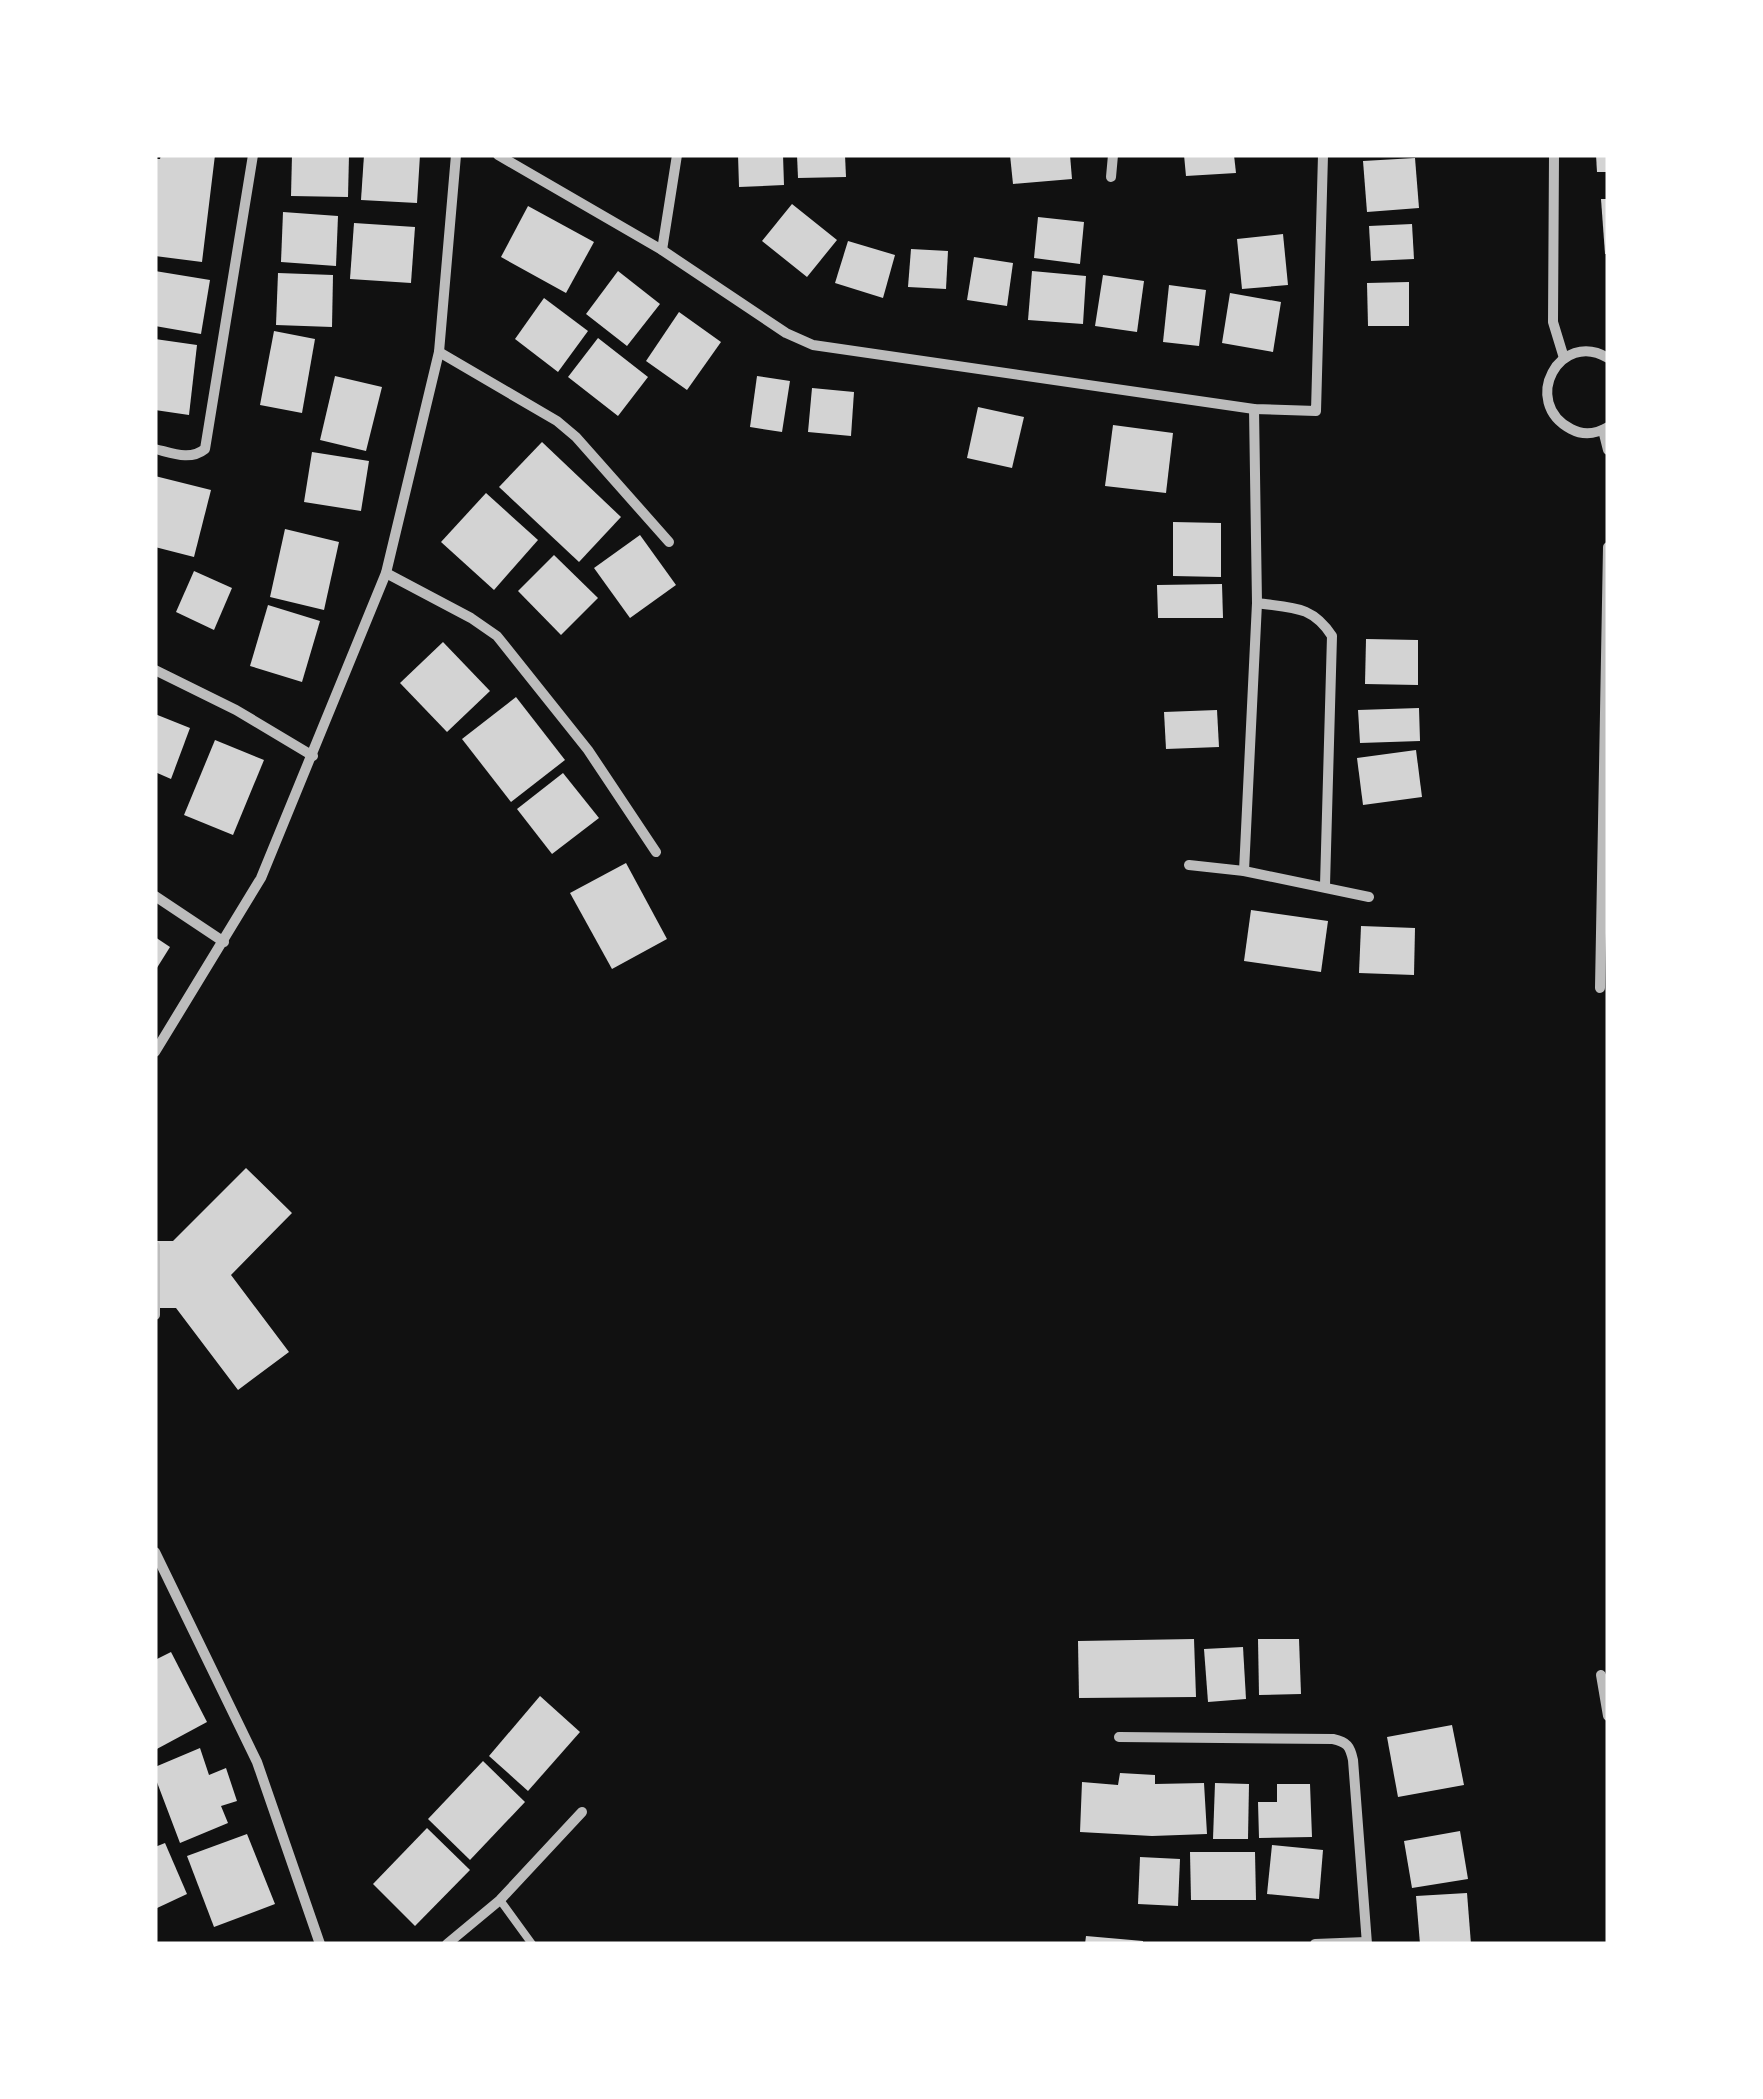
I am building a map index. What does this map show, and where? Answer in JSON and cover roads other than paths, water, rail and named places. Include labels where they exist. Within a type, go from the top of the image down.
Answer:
[{"type":"street","points":[[155,449],[186,456],[205,448],[253,155]]},
{"type":"street","points":[[155,1052],[261,878],[386,573],[439,352],[456,155]]},
{"type":"street","points":[[498,155],[662,250],[786,333],[813,344],[1254,409],[1316,412],[1323,155]]},
{"type":"street","points":[[662,250],[678,155]]},
{"type":"street","points":[[1112,177],[1113,155]]},
{"type":"street","points":[[1554,155],[1553,322],[1564,358]]},
{"type":"street","points":[[439,352],[557,421],[576,437],[669,542]]},
{"type":"street","points":[[1608,358],[1588,352],[1564,358],[1549,376],[1547,394],[1551,410],[1562,424],[1576,432],[1606,429],[1608,450]]},
{"type":"street","points":[[1244,870],[1257,603],[1254,409]]},
{"type":"street","points":[[1600,988],[1605,918],[1608,546]]},
{"type":"street","points":[[386,573],[497,636],[580,739],[656,852]]},
{"type":"street","points":[[1257,603],[1303,610],[1320,617],[1332,636],[1325,885]]},
{"type":"street","points":[[155,670],[236,710],[313,756]]},
{"type":"street","points":[[1189,864],[1244,870],[1369,897]]},
{"type":"street","points":[[155,896],[224,942]]},
{"type":"street","points":[[155,1246],[155,1316]]},
{"type":"street","points":[[155,1552],[257,1762],[320,1944]]},
{"type":"street","points":[[1601,1674],[1608,1716]]},
{"type":"street","points":[[1118,1737],[1333,1738],[1345,1742],[1353,1760],[1366,1943],[1316,1944]]},
{"type":"street","points":[[447,1944],[500,1900],[582,1812]]},
{"type":"lane","points":[[500,1900],[532,1944]]}]
